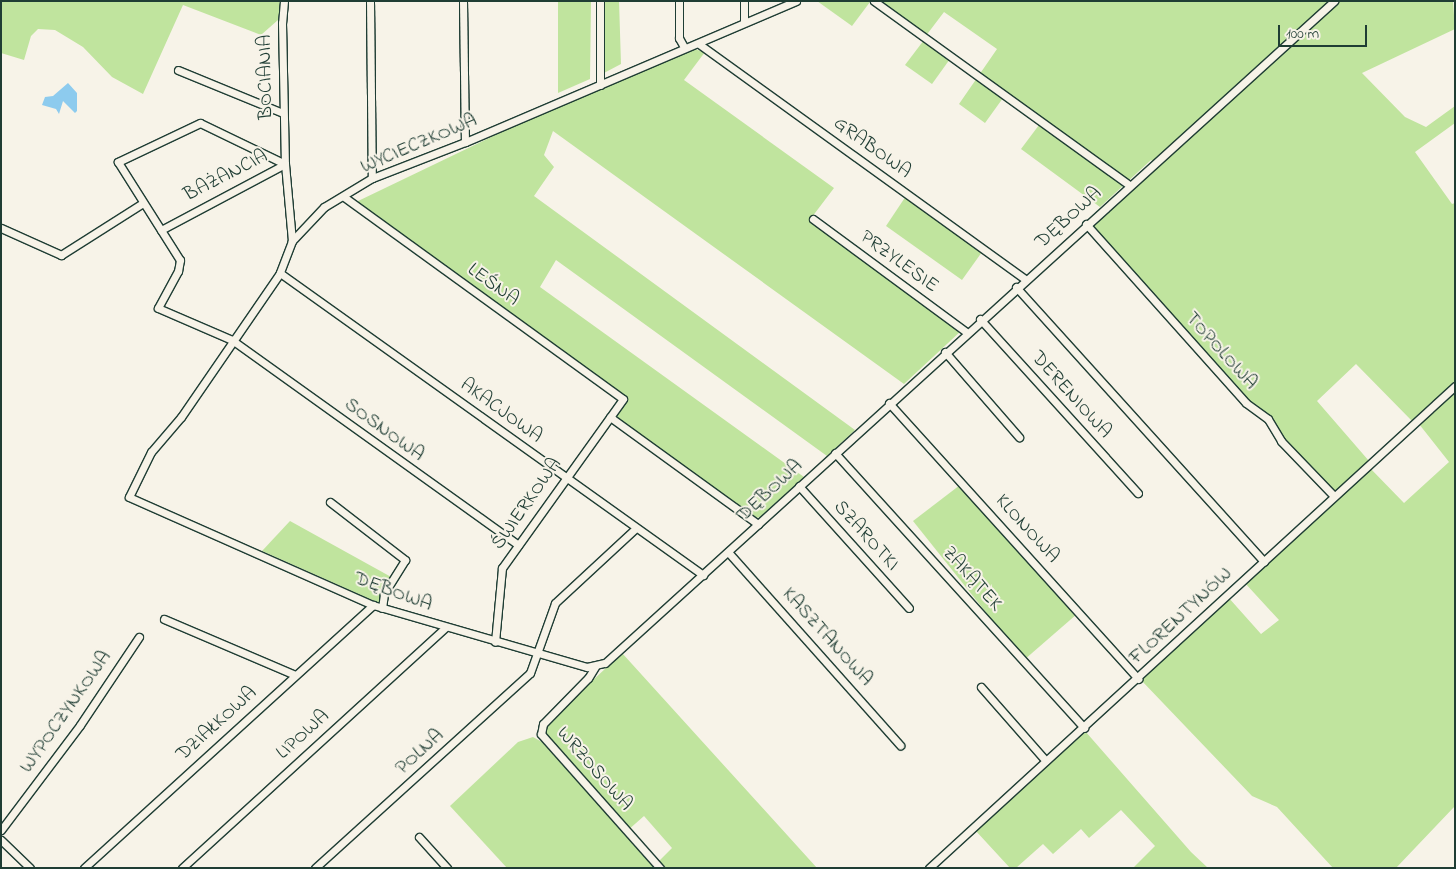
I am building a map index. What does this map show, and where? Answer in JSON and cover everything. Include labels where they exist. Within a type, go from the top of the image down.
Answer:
[{"type":"street","name":"BOCIANIA","points":[[284,1],[282,23],[284,164],[292,241]]},
{"type":"street","points":[[370,1],[372,178]]},
{"type":"street","points":[[463,1],[465,142]]},
{"type":"street","points":[[600,1],[600,85]]},
{"type":"street","points":[[678,1],[679,38],[684,47]]},
{"type":"street","points":[[744,1],[744,21]]},
{"type":"street","name":"WYCIECZKOWA","points":[[129,497],[151,452],[181,417],[232,340],[280,273],[292,241],[313,215],[372,178],[465,142],[684,47],[699,44],[744,21],[774,12],[796,1]]},
{"type":"street","points":[[874,1],[1129,185]]},
{"type":"street","name":"DĘBOWA","points":[[129,497],[373,605],[539,655],[595,667],[618,653],[980,319],[1334,1]]},
{"type":"street","name":"GRABOWA","points":[[699,44],[1025,279]]},
{"type":"street","points":[[178,70],[283,113]]},
{"type":"street","name":"BAŻANCIA","points":[[232,340],[158,308],[180,266],[161,230],[118,162],[200,123],[284,164]]},
{"type":"street","name":"BAŻANCIA","points":[[161,230],[284,164]]},
{"type":"street","name":"LEŚNA","points":[[344,197],[623,399]]},
{"type":"street","points":[[1,228],[61,255],[144,203]]},
{"type":"street","name":"PRZYLESIE","points":[[813,219],[966,332]]},
{"type":"street","name":"TOPOLOWA","points":[[1086,224],[1246,403],[1268,419],[1281,441],[1334,496]]},
{"type":"street","name":"AKACJOWA","points":[[280,273],[702,576]]},
{"type":"street","points":[[1016,287],[1264,561]]},
{"type":"street","name":"DERENIOWA","points":[[980,319],[1138,493]]},
{"type":"street","name":"SOSNOWA","points":[[232,340],[518,545]]},
{"type":"street","points":[[945,352],[1019,437]]},
{"type":"street","name":"FLORENTYNÓW","points":[[930,868],[1455,386]]},
{"type":"street","name":"ŚWIERKOWA","points":[[495,642],[502,568],[623,399]]},
{"type":"street","name":"KLONOWA","points":[[889,404],[1138,679]]},
{"type":"street","points":[[610,417],[758,524]]},
{"type":"street","name":"ZAKĄTEK","points":[[835,453],[1084,728]]},
{"type":"street","name":"SZAROTKI","points":[[799,486],[909,608]]},
{"type":"street","points":[[330,502],[405,560],[384,594],[382,608]]},
{"type":"street","name":"POLNA","points":[[315,868],[530,673],[539,655],[554,603],[636,528]]},
{"type":"street","name":"KASZTANOWA","points":[[728,552],[900,745]]},
{"type":"street","name":"DZIAŁKOWA","points":[[84,868],[373,605]]},
{"type":"street","points":[[164,619],[295,675]]},
{"type":"street","name":"LIPOWA","points":[[182,868],[446,627]]},
{"type":"street","name":"WYPOCZYNKOWA","points":[[1,830],[80,725],[139,637]]},
{"type":"street","name":"WRZOSOWA","points":[[595,667],[588,678],[543,724],[541,734],[660,868]]},
{"type":"street","points":[[981,687],[1046,761]]},
{"type":"street","points":[[419,837],[447,868]]},
{"type":"street","points":[[1,840],[30,868]]},
{"type":"green space","points":[[1,1],[282,1],[278,20],[261,35],[183,5],[143,94],[112,77],[83,47],[55,30],[38,29],[31,36],[24,60],[1,53]]},
{"type":"green space","points":[[558,1],[591,1],[590,79],[558,93]]},
{"type":"green space","points":[[604,1],[619,1],[621,64],[604,73]]},
{"type":"green space","points":[[817,1],[870,1],[870,2],[852,26]]},
{"type":"green space","points":[[877,1],[1453,1],[1455,29],[1362,73],[1405,117],[1426,127],[1455,106],[1455,123],[1415,152],[1452,204],[1455,203],[1455,806],[1396,868],[1333,868],[1277,807],[1252,796],[1141,680],[1228,597],[1261,634],[1279,620],[1244,582],[1369,467],[1404,503],[1449,462],[1419,424],[1412,421],[1356,364],[1317,401],[1369,461],[1334,493],[1088,225],[1156,164],[1151,160],[1100,207],[1021,149],[1039,125],[1003,98],[985,123],[959,104],[997,49],[944,12],[925,37]]},
{"type":"green space","points":[[924,40],[950,59],[932,84],[905,65]]},
{"type":"green space","points":[[690,48],[705,52],[684,80],[834,188],[812,217],[962,330],[904,384],[553,131],[544,155],[554,167],[534,196],[855,430],[827,456],[556,260],[540,287],[804,477],[760,517],[756,518],[612,416],[624,398],[356,202],[560,104]]},
{"type":"green space","points":[[906,196],[982,252],[962,280],[886,226]]},
{"type":"green space","points":[[960,485],[1077,614],[1024,660],[913,521]]},
{"type":"green space","points":[[290,521],[393,578],[381,604],[262,551]]},
{"type":"green space","points":[[622,653],[817,868],[663,868],[658,862],[672,848],[644,816],[627,831],[545,736],[545,725]]},
{"type":"green space","points":[[1085,731],[1191,852],[1208,868],[1133,868],[1155,846],[1121,810],[1089,838],[1081,829],[1053,854],[1043,844],[1016,868],[1010,868],[975,830]]},
{"type":"green space","points":[[533,737],[542,742],[657,868],[507,868],[450,806],[518,742]]},
{"type":"water","points":[[68,83],[77,93],[77,111],[75,113],[63,101],[59,114],[56,109],[42,105],[45,97],[53,96]]}]
